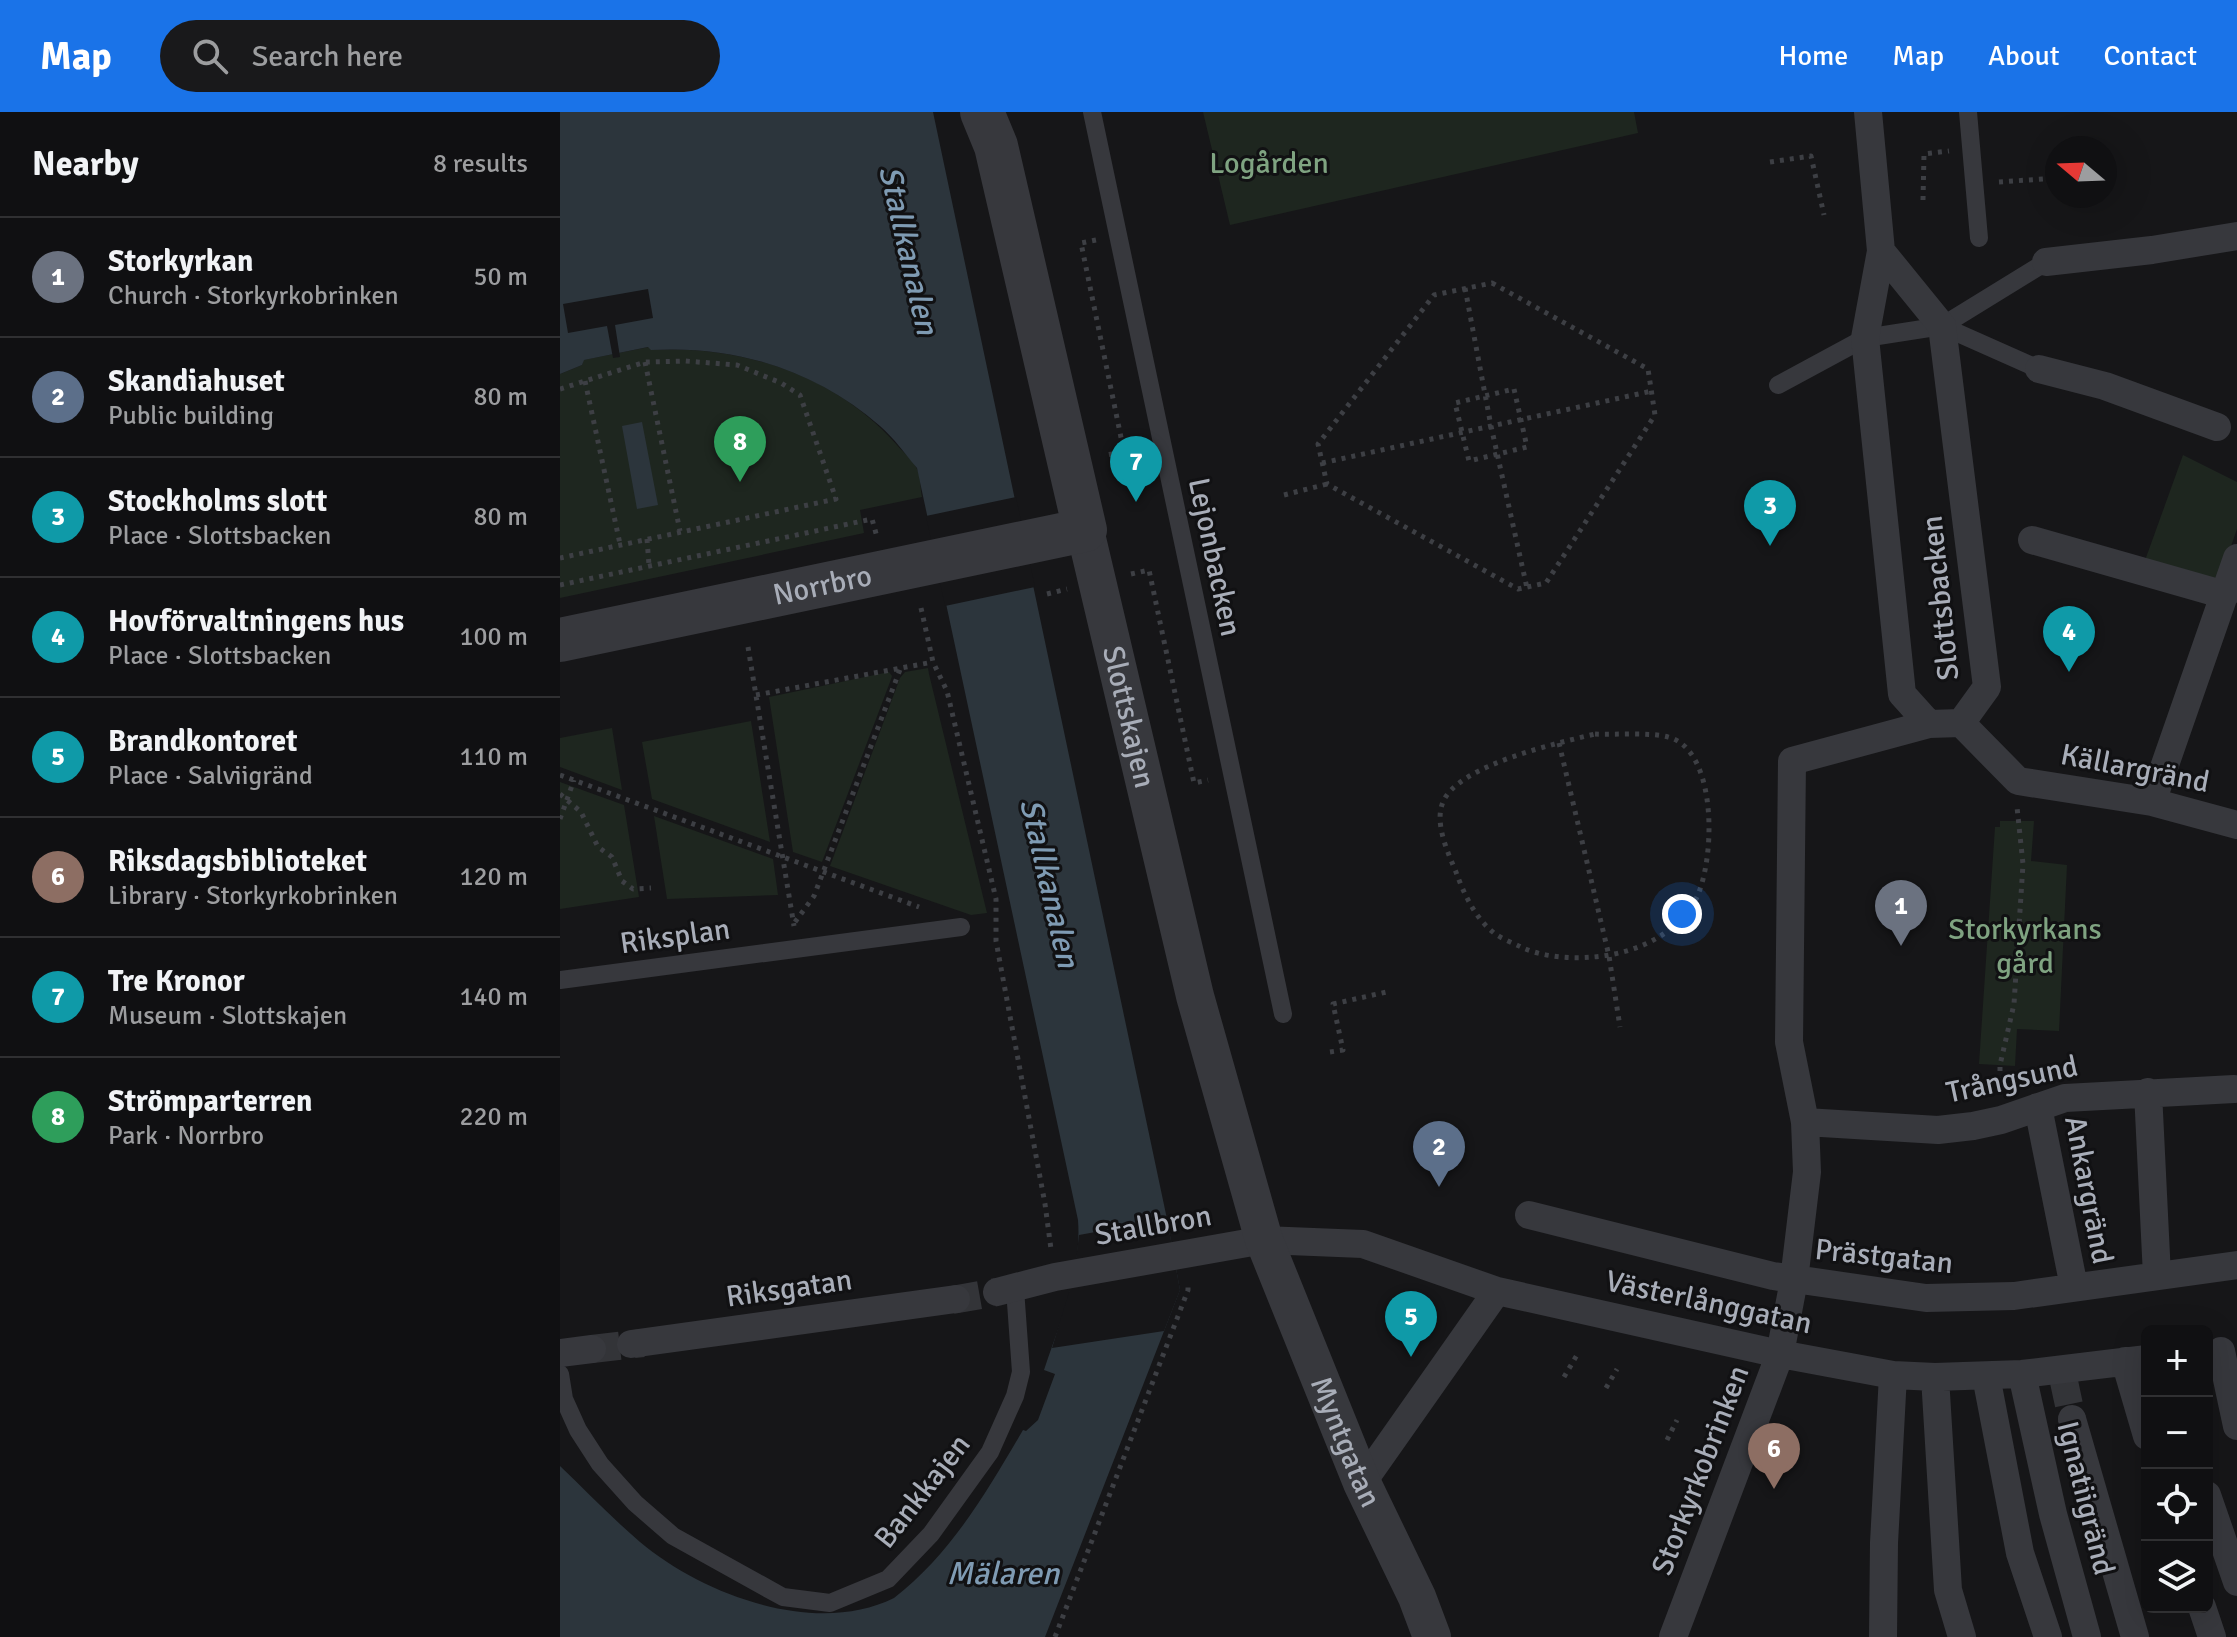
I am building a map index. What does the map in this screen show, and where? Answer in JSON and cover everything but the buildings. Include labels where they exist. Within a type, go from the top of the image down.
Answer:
[{"type":"street","name":"Slottsbacken","points":[[1868,112],[1881,251],[1865,338],[1902,694],[1929,724],[1961,723],[1987,687],[1942,326]]},
{"type":"street","name":"Slottskajen","points":[[991,123],[1195,996],[1264,1240],[1280,1283]]},
{"type":"street","points":[[2046,262],[2152,250],[2237,236]]},
{"type":"street","points":[[1881,251],[1942,326]]},
{"type":"street","points":[[2039,369],[2105,386],[2217,427]]},
{"type":"street","name":"Norrbro","points":[[560,640],[1085,530]]},
{"type":"street","points":[[2032,540],[2232,576],[2152,802]]},
{"type":"street","name":"Källargränd","points":[[1961,723],[2018,781],[2152,802],[2237,825]]},
{"type":"street","name":"Storkyrkobrinken","points":[[1673,1637],[1780,1354],[1794,1280],[1807,1172],[1805,1122],[1789,1042],[1792,761],[1929,724]]},
{"type":"street","name":"Trångsund","points":[[1805,1122],[1938,1130],[1973,1126],[2065,1098],[2234,1089]]},
{"type":"street","points":[[2148,1092],[2157,1276]]},
{"type":"street","name":"Ankargränd","points":[[2038,1107],[2074,1287]]},
{"type":"street","name":"Prästgatan","points":[[1529,1215],[1794,1280],[1926,1298],[1991,1297],[2237,1265]]},
{"type":"street","name":"Stallbron","points":[[1063,1276],[1264,1240]]},
{"type":"street","name":"Västerlånggatan","points":[[1264,1240],[1363,1244],[1497,1291],[1780,1354],[1893,1375],[2062,1374],[2136,1360]]},
{"type":"street","points":[[1006,1290],[1063,1276]]},
{"type":"street","name":"Myntgatan","points":[[1280,1283],[1362,1483],[1417,1597],[1432,1637]]},
{"type":"street","points":[[1362,1483],[1497,1291]]},
{"type":"street","name":"Riksgatan","points":[[637,1343],[954,1299]]},
{"type":"street","points":[[560,1353],[592,1349]]},
{"type":"street","points":[[2222,1350],[2237,1426]]},
{"type":"street","points":[[2136,1360],[2141,1397]]},
{"type":"street","name":"Ignatiigränd","points":[[2022,1374],[2057,1529],[2087,1637]]},
{"type":"street","points":[[1883,1637],[1884,1543],[1893,1375]]},
{"type":"street","points":[[1986,1376],[2020,1553],[2048,1637]]},
{"type":"street","points":[[1935,1377],[1948,1590],[1962,1637]]},
{"type":"street","points":[[2072,1419],[2135,1637]]},
{"type":"street","points":[[2213,1512],[2237,1582]]},
{"type":"street","name":"Myntgatan","points":[[1417,1597],[1445,1637]]},
{"type":"street","points":[[2204,1613],[2212,1637]]},
{"type":"lane","name":"Lejonbacken","points":[[1092,112],[1283,1014]]},
{"type":"lane","points":[[1968,112],[1979,238]]},
{"type":"lane","points":[[1778,385],[1865,338],[1942,326],[2046,262]]},
{"type":"lane","points":[[1942,326],[2039,369]]},
{"type":"lane","name":"Riksplan","points":[[560,980],[961,927]]},
{"type":"lane","name":"Bankkajen","points":[[560,1374],[564,1399],[578,1430],[600,1464],[635,1503],[673,1536],[783,1597],[830,1603],[888,1579],[931,1534],[990,1452],[1015,1396],[1021,1372],[1006,1290]]},
{"type":"path","points":[[1923,200],[1924,154]]},
{"type":"path","points":[[1770,162],[1811,156],[1824,215]]},
{"type":"path","points":[[1974,184],[2045,179]]},
{"type":"path","points":[[1101,456],[1124,452],[1081,243],[1119,236]]},
{"type":"path","points":[[1284,495],[1327,484],[1518,589],[1546,583],[1655,415],[1648,369],[1492,283],[1434,295],[1318,444],[1327,484]]},
{"type":"path","points":[[1465,288],[1491,426],[1527,588]]},
{"type":"path","points":[[645,362],[680,531]]},
{"type":"path","points":[[560,389],[645,362],[737,365],[781,383],[800,395],[836,499],[560,558]]},
{"type":"path","points":[[585,381],[620,544]]},
{"type":"path","points":[[1514,389],[1521,419],[1527,447],[1469,461],[1455,403],[1514,389]]},
{"type":"path","points":[[1322,463],[1652,391]]},
{"type":"path","points":[[560,585],[872,519],[878,537]]},
{"type":"path","points":[[647,539],[649,565]]},
{"type":"path","points":[[1128,575],[1149,570],[1194,783],[1233,775]]},
{"type":"path","points":[[921,608],[933,662],[947,691],[996,899],[996,941],[1045,1204],[1063,1276]]},
{"type":"path","points":[[748,647],[797,948]]},
{"type":"path","points":[[756,695],[933,662]]},
{"type":"path","points":[[794,923],[814,896],[901,667]]},
{"type":"path","points":[[1595,734],[1670,737],[1693,754],[1707,796],[1709,855],[1693,905],[1658,940],[1609,956],[1574,959],[1530,951],[1494,933],[1468,902],[1449,855],[1440,819],[1443,802],[1452,789],[1488,767],[1528,751],[1595,734]]},
{"type":"path","points":[[1559,743],[1609,956],[1620,1027]]},
{"type":"path","points":[[560,775],[936,914],[939,929]]},
{"type":"path","points":[[560,819],[574,780]]},
{"type":"path","points":[[560,794],[581,812],[595,840],[602,844],[627,886],[633,889],[651,888]]},
{"type":"path","points":[[2000,1065],[2014,1004],[2023,864],[2016,821]]},
{"type":"path","points":[[1330,1052],[1343,1050],[1333,1004],[1391,991]]},
{"type":"path","points":[[1055,1637],[1188,1290],[1180,1255]]},
{"type":"path","points":[[1564,1377],[1577,1355]]},
{"type":"path","points":[[1606,1388],[1617,1369]]},
{"type":"path","points":[[1667,1440],[1677,1420]]},
{"type":"green space","name":"Logården","points":[[1203,112],[1634,112],[1638,133],[1230,225]]},
{"type":"green space","points":[[649,347],[652,350],[720,353],[753,359],[816,383],[872,420],[909,458],[919,474],[922,497],[860,510],[864,533],[560,598],[560,374],[582,365],[583,360]]},
{"type":"green space","points":[[2183,455],[2237,482],[2237,529],[2215,592],[2143,566]]},
{"type":"green space","points":[[928,668],[987,913],[971,915],[830,866],[900,678],[905,672]]},
{"type":"green space","points":[[889,672],[892,676],[890,682],[822,862],[793,852],[769,697]]},
{"type":"green space","points":[[751,721],[770,842],[652,799],[642,742]]},
{"type":"green space","points":[[612,728],[622,790],[560,767],[560,738]]},
{"type":"green space","points":[[560,782],[624,805],[639,897],[560,909]]},
{"type":"green space","points":[[654,816],[773,859],[778,895],[667,899]]},
{"type":"green space","name":"Storkyrkans gård","points":[[2000,821],[2034,821],[2031,861],[2067,865],[2059,1031],[2017,1029],[2015,1066],[1979,1064],[1995,827],[2000,827]]},
{"type":"water","points":[[560,112],[933,112],[1180,1290],[1045,1637],[560,1637],[560,1466],[640,1542],[695,1579],[727,1593],[796,1611],[830,1613],[863,1609],[894,1598],[951,1541],[982,1498],[1023,1430],[1026,1431],[1038,1420],[1055,1374],[1044,1370],[1073,1277],[1078,1220],[917,468],[885,431],[855,406],[802,376],[743,357],[713,352],[651,350],[648,347],[584,360],[582,365],[560,374]]},
{"type":"water","points":[[642,422],[658,505],[637,509],[622,426]]},
{"type":"pier","points":[[648,289],[653,318],[615,325],[620,357],[613,358],[607,326],[568,333],[563,304]]},
{"type":"pier","points":[[1016,497],[1035,587],[945,606],[926,516]]},
{"type":"pier","points":[[1167,1219],[1180,1290],[1164,1331],[1052,1348],[1074,1276],[1079,1235]]},
{"type":"tunnel","points":[[952,1300],[997,1292]]},
{"type":"tunnel","points":[[592,1349],[643,1343]]},
{"type":"tunnel","points":[[2063,1377],[2072,1419]]},
{"type":"place","name":"Strömparterren","points":[[740,482]]},
{"type":"place","name":"Tre Kronor","points":[[1136,502]]},
{"type":"place","name":"Stockholms slott","points":[[1770,546]]},
{"type":"place","name":"Hovförvaltningens hus","points":[[2069,672]]},
{"type":"place","name":"Storkyrkan","points":[[1901,946]]},
{"type":"place","name":"Skandiahuset","points":[[1439,1187]]},
{"type":"place","name":"Brandkontoret","points":[[1411,1357]]},
{"type":"place","name":"Riksdagsbiblioteket","points":[[1774,1489]]},
{"type":"water label","name":"Stallkanalen","points":[[909,250]]},
{"type":"water label","name":"Stallkanalen","points":[[1050,883]]},
{"type":"water label","name":"Mälaren","points":[[1003,1573]]}]
